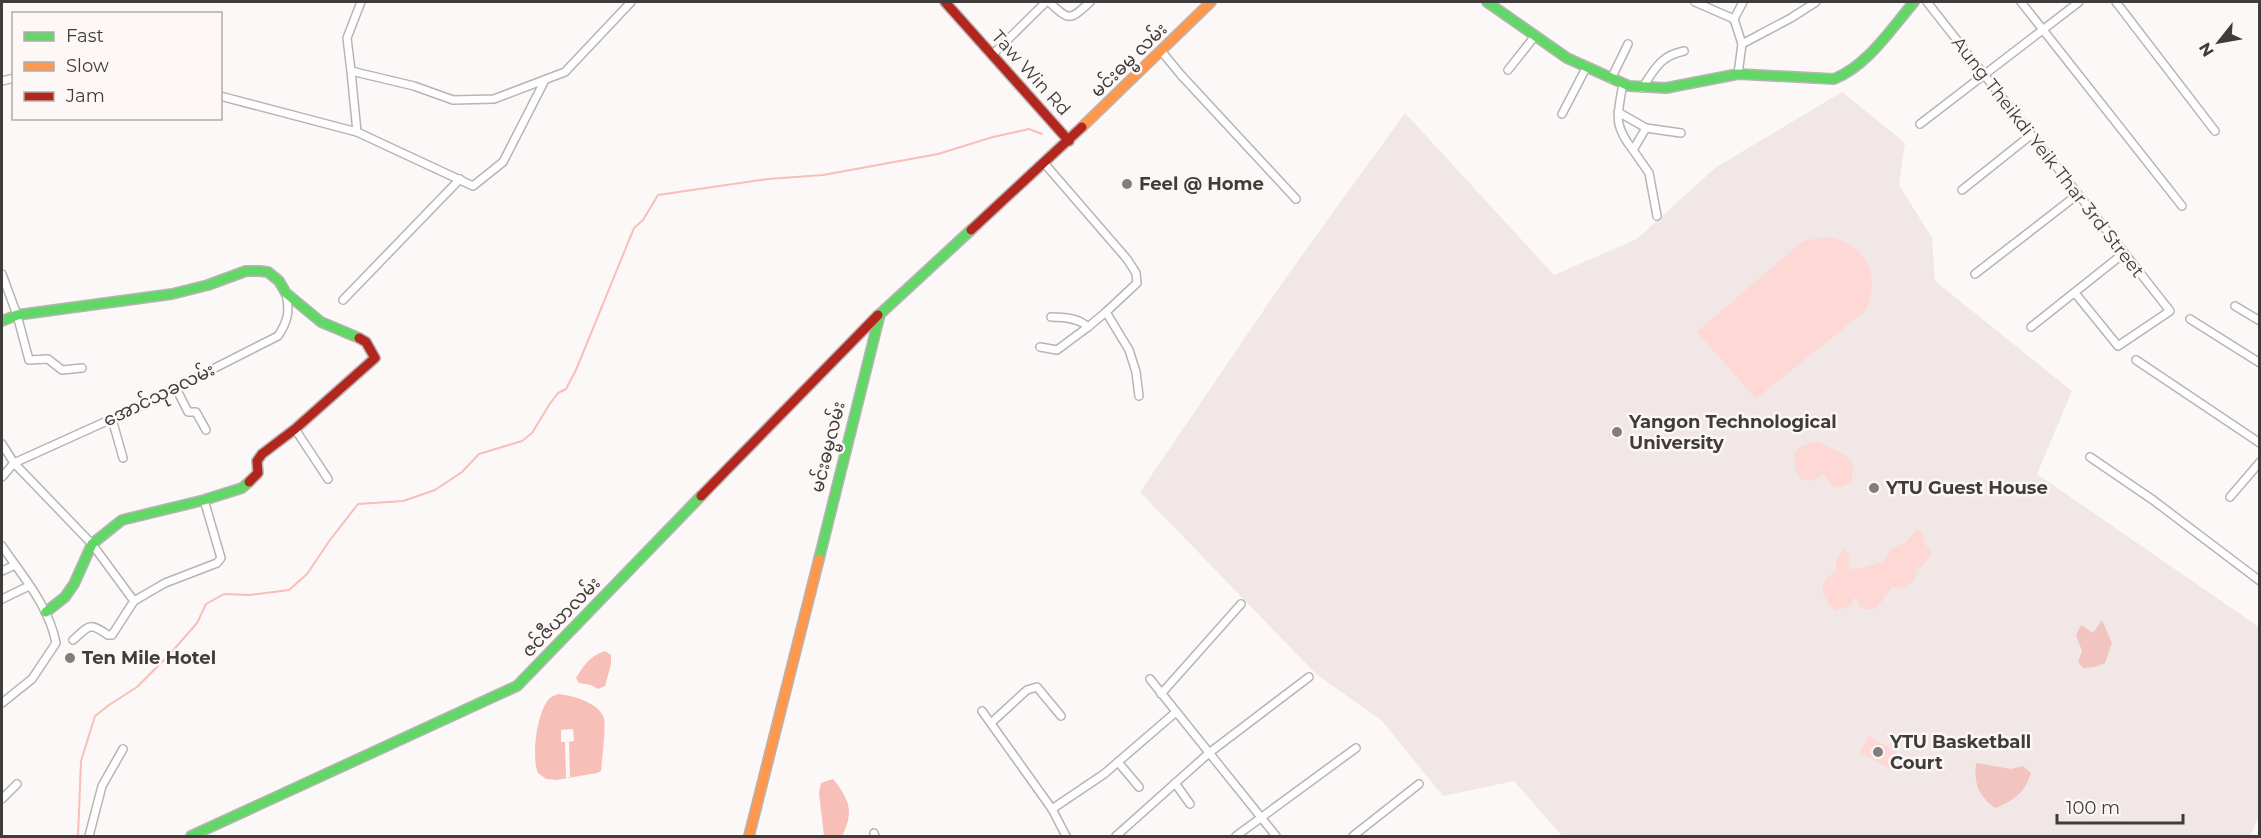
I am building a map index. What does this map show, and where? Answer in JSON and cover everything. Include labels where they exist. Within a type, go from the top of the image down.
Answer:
[{"type":"street","points":[[357,132],[347,38],[359,2]]},
{"type":"street","points":[[351,71],[414,86],[453,100],[494,99],[565,72],[631,2]]},
{"type":"street","name":"Taw Win Rd","points":[[945,2],[1069,141]]},
{"type":"street","points":[[992,55],[1048,2],[1065,17],[1070,18],[1090,2]]},
{"type":"street","name":"မင်းဓမ္မ လမ်း","points":[[1069,141],[1211,2]]},
{"type":"street","points":[[1487,2],[1567,58],[1611,79],[1642,88],[1665,88],[1738,74],[1834,79],[1842,77],[1859,64],[1914,2]]},
{"type":"street","points":[[1695,2],[1734,19]]},
{"type":"street","points":[[1738,74],[1742,44],[1734,19],[1743,2]]},
{"type":"street","points":[[1742,44],[1816,2]]},
{"type":"street","name":"Aung Theikdi Yeik Thar 3rd Street","points":[[1927,2],[2170,311],[2118,346],[2075,293]]},
{"type":"street","points":[[2021,2],[2182,206]]},
{"type":"street","points":[[1920,124],[2079,2]]},
{"type":"street","points":[[2116,2],[2215,131]]},
{"type":"street","points":[[1508,70],[1535,36]]},
{"type":"street","points":[[1611,79],[1628,44]]},
{"type":"street","points":[[1642,88],[1662,59],[1672,53],[1684,51]]},
{"type":"street","points":[[1162,52],[1296,199]]},
{"type":"street","points":[[1562,114],[1586,68]]},
{"type":"street","points":[[222,97],[357,132],[473,186],[503,162],[545,80]]},
{"type":"street","points":[[1623,83],[1618,124],[1621,135],[1649,173],[1657,216]]},
{"type":"street","points":[[1618,112],[1646,128],[1681,133]]},
{"type":"street","points":[[1633,150],[1646,128]]},
{"type":"street","points":[[1962,189],[2031,135]]},
{"type":"street","points":[[880,314],[1069,141]]},
{"type":"street","points":[[1040,347],[1056,350],[1088,327],[1137,283],[1136,273],[1127,259],[1044,163]]},
{"type":"street","points":[[343,300],[459,179]]},
{"type":"street","points":[[1975,274],[2077,195]]},
{"type":"street","points":[[2031,327],[2124,254]]},
{"type":"street","points":[[2,321],[17,315],[172,294],[246,272],[268,272],[279,281],[286,293],[321,322],[345,330],[366,342],[375,358],[295,429],[262,454],[257,461],[258,472],[242,488],[204,500],[122,520],[92,544],[66,597],[46,612]]},
{"type":"street","points":[[2,274],[17,315],[29,360],[48,359],[62,370],[82,368]]},
{"type":"street","name":"အောင်သုခလမ်း","points":[[2,477],[14,463],[112,419],[278,336],[286,324],[290,308],[286,293]]},
{"type":"street","points":[[2235,306],[2259,321]]},
{"type":"street","points":[[1106,312],[1129,350],[1136,372],[1138,396]]},
{"type":"street","name":"ဇင်ဇီယာလမ်း","points":[[191,837],[517,686],[880,314]]},
{"type":"street","name":"မင်းဓမ္မလမ်း","points":[[749,837],[880,314]]},
{"type":"street","points":[[1051,317],[1066,317],[1085,323],[1088,327]]},
{"type":"street","points":[[2190,319],[2259,363]]},
{"type":"street","points":[[2136,360],[2259,443]]},
{"type":"street","points":[[176,387],[188,412],[196,412],[206,430]]},
{"type":"street","points":[[112,419],[123,458]]},
{"type":"street","points":[[295,429],[328,479]]},
{"type":"street","points":[[2,444],[14,463],[92,544],[134,601]]},
{"type":"street","points":[[2090,457],[2144,494],[2259,581]]},
{"type":"street","points":[[2230,497],[2259,462]]},
{"type":"street","points":[[73,640],[93,625],[108,635],[112,635],[134,601],[165,583],[217,563],[221,558],[204,500]]},
{"type":"street","points":[[2,546],[46,612],[53,627],[56,644],[32,679],[2,703]]},
{"type":"street","points":[[2,571],[15,565]]},
{"type":"street","points":[[2,599],[29,586]]},
{"type":"street","points":[[1161,694],[1240,604]]},
{"type":"street","points":[[1116,837],[1209,753],[1309,677]]},
{"type":"street","points":[[1150,679],[1276,837]]},
{"type":"street","points":[[991,723],[1027,690],[1037,687],[1061,716]]},
{"type":"street","points":[[982,711],[1052,809],[1066,837]]},
{"type":"street","points":[[1052,809],[1118,762],[1176,712]]},
{"type":"street","points":[[1236,837],[1356,748]]},
{"type":"street","points":[[89,837],[102,786],[123,749]]},
{"type":"street","points":[[1118,762],[1139,788]]},
{"type":"street","points":[[1175,783],[1190,804]]},
{"type":"street","points":[[2,800],[17,784]]},
{"type":"street","points":[[1353,837],[1419,784]]},
{"type":"shaded area","name":"Yangon Technological University","points":[[1842,92],[1905,143],[1899,185],[1932,238],[1935,281],[2072,391],[2037,474],[2259,627],[2259,816],[2250,836],[1562,836],[1514,781],[1443,796],[1382,721],[1316,674],[1140,492],[1287,276],[1405,113],[1554,275],[1637,239],[1715,168]]},
{"type":"shaded area","points":[[1826,237],[1840,240],[1851,246],[1867,262],[1872,285],[1865,311],[1756,399],[1697,332],[1803,241]]},
{"type":"shaded area","points":[[1818,441],[1847,456],[1853,464],[1852,481],[1840,488],[1832,486],[1824,474],[1812,481],[1801,479],[1795,468],[1794,453],[1802,446]]},
{"type":"shaded area","points":[[1916,530],[1922,532],[1924,542],[1932,554],[1922,566],[1917,568],[1915,580],[1900,589],[1893,586],[1876,609],[1862,609],[1855,597],[1849,606],[1836,611],[1822,590],[1825,581],[1836,571],[1836,559],[1844,549],[1850,555],[1847,569],[1861,568],[1882,562],[1892,548],[1906,542]]},
{"type":"shaded area","points":[[2102,620],[2112,643],[2105,663],[2083,668],[2078,662],[2082,651],[2076,635],[2081,625],[2093,633]]},
{"type":"shaded area","points":[[605,651],[611,655],[611,664],[605,686],[598,689],[579,683],[576,678],[585,665],[591,658]]},
{"type":"shaded area","points":[[558,694],[591,704],[604,718],[601,771],[556,780],[546,779],[538,773],[535,756],[536,734],[545,704],[551,697]]},
{"type":"shaded area","name":"YTU Basketball Court","points":[[1869,736],[1897,752],[1888,768],[1860,752]]},
{"type":"shaded area","points":[[1976,763],[2011,769],[2023,766],[2031,773],[2018,795],[1995,808],[1978,788]]},
{"type":"shaded area","points":[[833,779],[846,800],[848,820],[842,836],[824,836],[819,793],[821,783]]},
{"type":"pier","points":[[573,729],[574,741],[569,742],[570,777],[566,778],[565,742],[561,742],[561,730]]},
{"type":"waterway","points":[[78,836],[81,761],[95,716],[137,687],[170,654],[197,623],[206,604],[224,594],[250,595],[289,590],[307,574],[358,504],[403,501],[435,490],[462,472],[479,454],[522,441],[532,433],[558,393],[566,389],[576,370],[634,228],[643,220],[658,195],[768,179],[823,175],[938,154],[993,137],[1029,129],[1042,134]]},
{"type":"traffic: fast","points":[[1487,2],[1567,58],[1629,86],[1666,88],[1738,74],[1834,79],[1858,65],[1868,56],[1914,2]]},
{"type":"traffic: fast","points":[[819,559],[880,314],[971,230]]},
{"type":"traffic: fast","points":[[2,321],[17,315],[172,294],[208,285],[246,271],[260,271],[268,272],[279,281],[286,293],[321,322],[359,338]]},
{"type":"traffic: fast","points":[[46,612],[65,597],[74,584],[92,544],[122,520],[204,500],[242,488],[249,482]]},
{"type":"traffic: fast","points":[[191,836],[517,686],[701,496]]},
{"type":"traffic: slow","points":[[1082,127],[1211,2]]},
{"type":"traffic: slow","points":[[749,836],[819,559]]},
{"type":"traffic: jam","points":[[945,2],[1069,141]]},
{"type":"traffic: jam","points":[[971,230],[1082,127]]},
{"type":"traffic: jam","points":[[701,496],[878,315]]},
{"type":"traffic: jam","points":[[249,482],[258,473],[257,461],[262,454],[295,429],[375,358],[366,342],[359,338]]},
{"type":"place","name":"Feel @ Home","points":[[1127,184]]},
{"type":"place","name":"Yangon Technological University","points":[[1617,432]]},
{"type":"place","name":"YTU Guest House","points":[[1874,488]]},
{"type":"place","name":"Ten Mile Hotel","points":[[70,658]]},
{"type":"place","name":"YTU Basketball Court","points":[[1878,752]]}]
